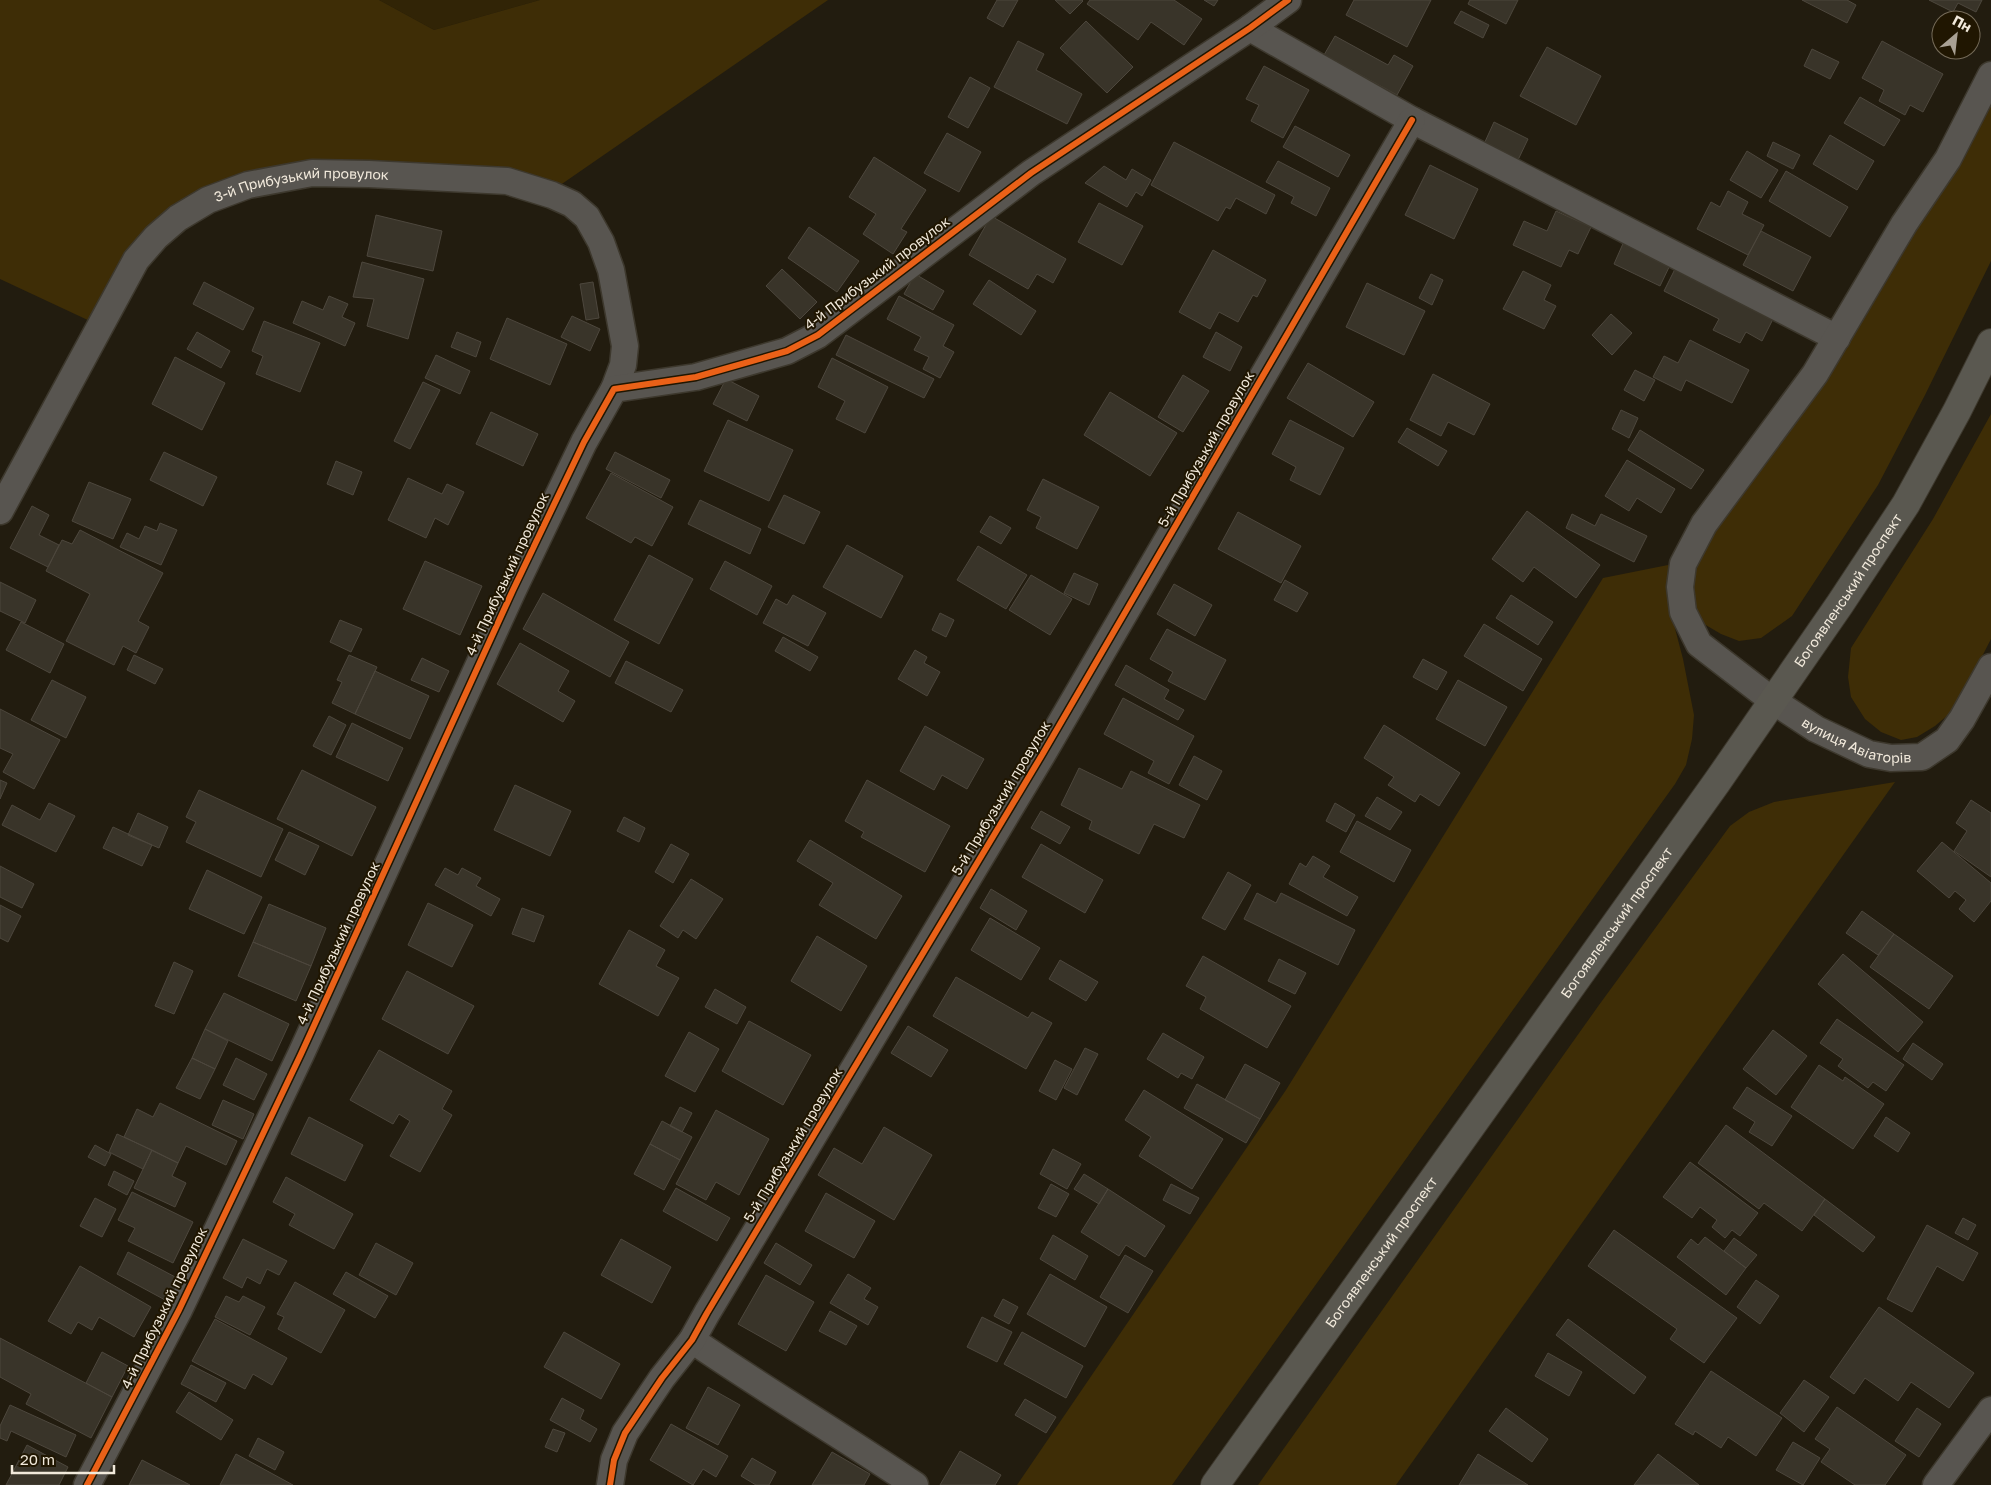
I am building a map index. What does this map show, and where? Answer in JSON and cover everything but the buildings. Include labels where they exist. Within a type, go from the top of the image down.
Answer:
[{"type":"main road","name":"Богоявленський проспект","points":[[1215,1485],[1717,782],[1840,604],[1906,504],[1957,411],[1991,343]]},
{"type":"street","name":"4-й Прибузький провулок","points":[[87,1485],[179,1310],[301,1054],[513,590],[584,442],[614,389],[696,377],[787,351],[818,335],[1031,173],[1250,28],[1288,0]]},
{"type":"street","points":[[1250,28],[1412,120],[1837,338]]},
{"type":"street","name":"вулиця Авіаторів","points":[[1991,76],[1948,159],[1904,224],[1814,374],[1704,524],[1683,564],[1680,587],[1683,612],[1698,644],[1773,701],[1816,729],[1869,754],[1891,758],[1922,757],[1947,740],[1962,719],[1991,667]]},
{"type":"street","name":"5-й Прибузький провулок","points":[[610,1485],[614,1460],[625,1433],[662,1378],[692,1340],[706,1313],[1042,755],[1412,120]]},
{"type":"street","name":"3-й Прибузький провулок","points":[[0,511],[136,260],[156,237],[178,218],[208,200],[248,185],[312,173],[507,181],[552,195],[572,204],[587,217],[601,242],[611,270],[625,346],[623,365],[614,389]]},
{"type":"street","points":[[692,1340],[736,1370],[856,1445],[914,1485]]},
{"type":"street","points":[[1936,1485],[1991,1410]]},
{"type":"shaded area","points":[[0,0],[379,0],[434,30],[540,0],[828,0],[556,188],[369,165],[205,194],[92,322],[0,279]]},
{"type":"shaded area","points":[[379,0],[540,0],[434,30]]},
{"type":"shaded area","points":[[1991,104],[1991,261],[1925,395],[1878,485],[1792,616],[1761,638],[1739,641],[1721,634],[1704,624],[1694,607],[1690,586],[1698,550],[1862,322],[1916,231],[1958,166]]},
{"type":"shaded area","points":[[1991,414],[1991,639],[1955,709],[1935,726],[1917,737],[1901,740],[1881,732],[1865,719],[1851,697],[1848,677],[1851,648],[1933,519]]},
{"type":"shaded area","points":[[1673,564],[1672,617],[1683,659],[1694,715],[1692,739],[1686,765],[1675,784],[1172,1485],[1017,1485],[1286,1090],[1603,578]]},
{"type":"shaded area","points":[[1895,782],[1396,1485],[1258,1485],[1599,1005],[1730,826],[1749,812],[1774,802]]},
{"type":"cycle path","points":[[87,1485],[179,1310],[301,1054],[513,590],[584,442],[614,389],[696,377],[787,351],[818,335],[1031,173],[1250,28],[1288,0]]},
{"type":"cycle path","points":[[610,1485],[614,1460],[625,1433],[662,1378],[692,1340],[1042,755],[1412,120]]}]
